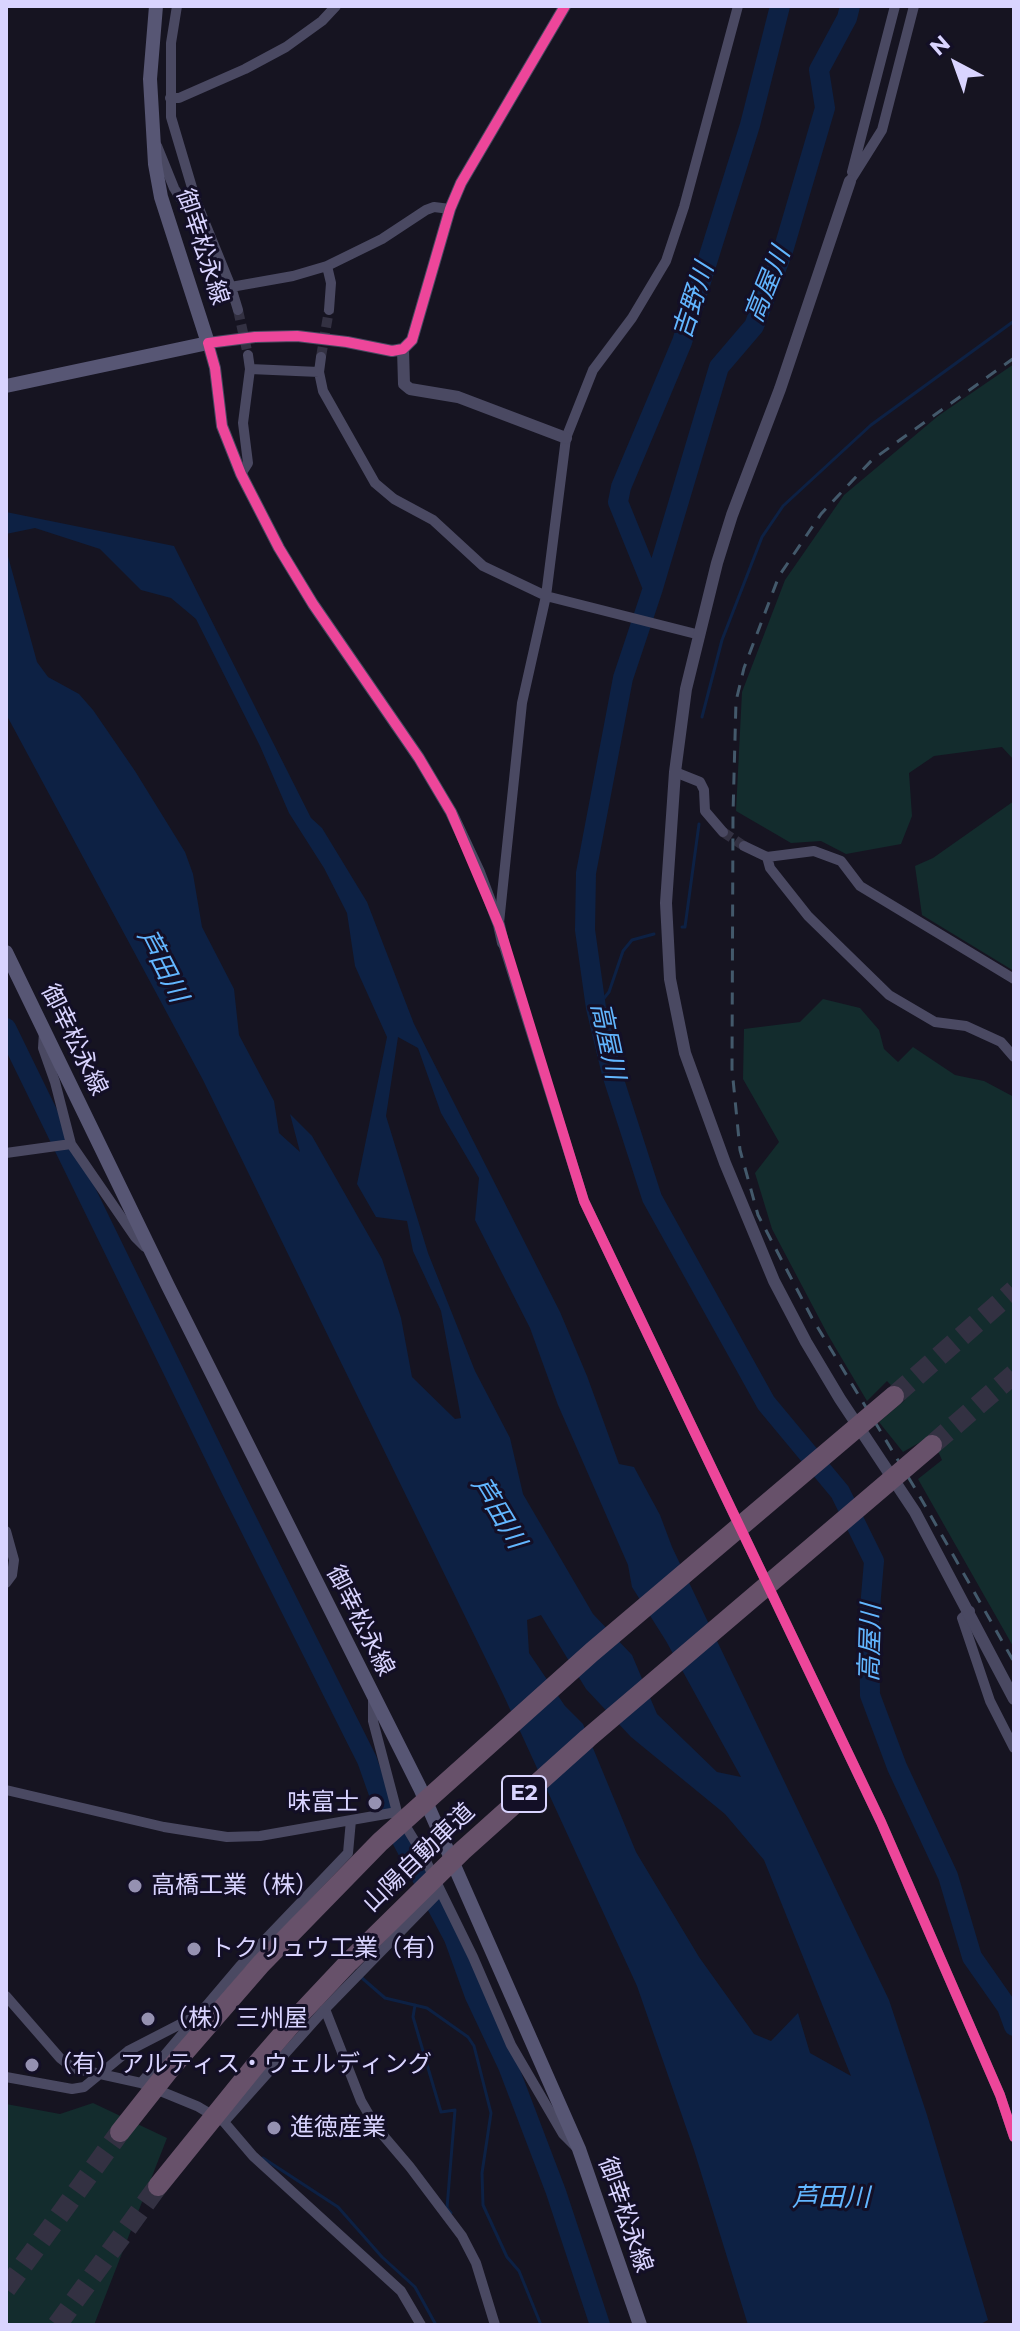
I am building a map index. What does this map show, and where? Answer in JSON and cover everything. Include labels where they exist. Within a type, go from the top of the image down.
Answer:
[{"type":"highway","name":"山陽自動車道","points":[[120,2132],[252,1974],[380,1842],[592,1652],[894,1396]]},
{"type":"highway","name":"山陽自動車道","points":[[158,2186],[301,2013],[462,1851],[588,1738],[932,1445]]},
{"type":"main road","name":"御幸松永線","points":[[6,386],[208,343],[161,197],[151,133],[150,79],[156,6]]},
{"type":"main road","name":"御幸松永線","points":[[6,952],[426,1801],[579,2149],[640,2325]]},
{"type":"street","points":[[177,6],[171,43],[171,117],[187,174],[238,310]]},
{"type":"street","points":[[170,98],[179,98],[245,69],[286,47],[322,21],[336,6]]},
{"type":"street","points":[[565,6],[481,147],[450,209],[412,340],[403,349],[392,351],[297,336],[208,343],[215,368],[222,426],[241,474],[279,548],[313,604],[419,758],[451,812],[499,925],[584,1201],[881,1822],[1000,2095],[1014,2137]]},
{"type":"street","points":[[499,925],[522,703],[548,597],[566,438],[593,370],[632,318],[666,261],[684,207],[738,6]]},
{"type":"street","points":[[895,6],[850,181],[717,563],[686,689],[675,772],[666,928],[670,979],[685,1053],[725,1163],[774,1281],[806,1342],[915,1512],[1014,1699]]},
{"type":"street","points":[[850,181],[882,130],[914,6]]},
{"type":"street","points":[[151,133],[174,188],[193,219],[210,236]]},
{"type":"street","points":[[231,287],[293,276],[327,266],[382,239],[426,210],[434,207],[450,209]]},
{"type":"street","points":[[327,266],[331,283],[329,310]]},
{"type":"street","points":[[403,349],[404,384],[410,389],[458,397],[566,438]]},
{"type":"street","points":[[241,474],[248,463],[243,423],[250,369],[248,355]]},
{"type":"street","points":[[321,357],[319,372],[323,391],[375,483],[394,499],[433,520],[483,566],[548,597],[700,635]]},
{"type":"street","points":[[250,369],[319,372]]},
{"type":"street","points":[[675,772],[700,782],[704,790],[705,811],[723,832]]},
{"type":"street","points":[[744,846],[767,857],[814,851],[841,861],[860,886],[1014,979]]},
{"type":"street","points":[[767,857],[770,868],[808,916],[889,995],[935,1022],[966,1026],[1001,1042],[1014,1057]]},
{"type":"street","points":[[44,1030],[43,1048],[55,1082],[65,1145],[135,1237],[155,1256]]},
{"type":"street","points":[[6,1153],[65,1145]]},
{"type":"street","points":[[6,1531],[14,1560],[12,1575],[6,1583]]},
{"type":"street","points":[[970,1611],[962,1618],[990,1701],[1014,1748]]},
{"type":"street","points":[[373,1697],[373,1721],[397,1812],[434,1896],[473,1957],[511,2045],[563,2134],[579,2149]]},
{"type":"street","points":[[6,1790],[164,1827],[227,1837],[260,1836],[397,1812]]},
{"type":"street","points":[[141,2083],[195,2017],[348,1853],[351,1820]]},
{"type":"street","points":[[224,2122],[325,2009],[434,1896]]},
{"type":"street","points":[[6,1996],[60,2058],[73,2068],[141,2083],[197,2106],[224,2122],[253,2156],[401,2291],[421,2325]]},
{"type":"street","points":[[325,2009],[361,2101],[376,2127],[462,2236],[476,2263],[495,2325]]},
{"type":"street","points":[[6,2077],[72,2089],[84,2087],[128,2051],[195,2017]]},
{"type":"green space","points":[[1014,364],[1014,760],[1002,747],[934,756],[909,773],[912,816],[901,844],[846,854],[821,841],[791,843],[736,811],[742,692],[785,580],[844,495],[938,416]]},
{"type":"green space","points":[[1014,801],[1014,971],[922,915],[915,866],[933,858]]},
{"type":"green space","points":[[823,999],[860,1008],[879,1030],[884,1049],[898,1062],[913,1047],[955,1075],[984,1081],[1014,1097],[1014,1648],[918,1479],[942,1460],[931,1436],[903,1452],[879,1422],[905,1400],[887,1381],[867,1401],[772,1229],[755,1173],[779,1142],[743,1079],[744,1029],[800,1022]]},
{"type":"green space","points":[[93,2103],[167,2138],[94,2325],[6,2325],[6,2104],[60,2114]]},
{"type":"water","name":"芦田川","points":[[6,512],[174,546],[311,818],[322,828],[367,902],[414,1024],[560,1312],[619,1464],[634,1467],[660,1515],[672,1547],[889,2000],[988,2320],[979,2325],[748,2325],[694,2150],[637,1986],[503,1694],[203,1080],[6,714],[6,549],[37,662],[48,677],[79,694],[93,710],[185,852],[193,874],[202,927],[234,989],[239,1035],[274,1101],[279,1133],[300,1152],[290,1114],[312,1136],[382,1259],[401,1318],[412,1377],[455,1419],[461,1418],[441,1311],[413,1251],[407,1221],[376,1217],[357,1184],[387,1037],[355,966],[347,913],[324,868],[289,813],[260,746],[196,619],[171,598],[141,590],[100,549],[35,528],[6,534]],"holes":[[[398,1037],[418,1048],[441,1113],[479,1178],[475,1220],[530,1328],[558,1405],[628,1565],[632,1587],[666,1641],[741,1777],[717,1772],[657,1714],[632,1655],[593,1614],[523,1494],[510,1438],[475,1371],[428,1253],[386,1116]],[[541,1615],[586,1689],[631,1737],[725,1814],[764,1860],[851,2076],[810,2053],[798,2013],[771,2041],[754,2034],[699,1957],[636,1852],[583,1724],[565,1706],[529,1653],[527,1620]]]},
{"type":"waterway","name":"吉野川","points":[[653,588],[618,502],[621,487],[682,342],[750,125],[780,6]]},
{"type":"waterway","name":"高屋川","points":[[850,6],[847,18],[819,70],[825,108],[783,251],[754,326],[719,367],[623,678],[586,873],[585,930],[596,1008],[612,1074],[652,1198],[766,1403],[840,1492],[874,1561],[869,1620],[870,1695],[897,1767],[948,1876],[972,1957],[1007,2007],[1014,2026]]},
{"type":"waterway","points":[[702,717],[722,640],[762,537],[783,506],[871,425],[1014,321]]},
{"type":"waterway","points":[[682,927],[685,927],[699,824]]},
{"type":"waterway","points":[[596,1008],[609,992],[623,951],[632,940],[654,934]]},
{"type":"waterway","points":[[6,1028],[367,1760],[384,1808]]},
{"type":"waterway","points":[[401,1838],[454,1938],[475,1996],[508,2066],[556,2192],[600,2325]]},
{"type":"waterway","points":[[362,1978],[385,1998],[427,2008],[468,2037],[474,2046],[491,2113],[482,2173],[483,2205],[507,2257],[519,2271],[541,2325]]},
{"type":"waterway","points":[[415,2005],[413,2017],[441,2112],[455,2110],[447,2208],[451,2213]]},
{"type":"waterway","points":[[263,2158],[338,2207],[382,2257],[415,2287],[436,2325]]},
{"type":"tunnel","points":[[238,310],[248,355]]},
{"type":"tunnel","points":[[321,357],[329,310]]},
{"type":"tunnel","points":[[723,832],[744,846]]},
{"type":"tunnel","points":[[894,1396],[1014,1290]]},
{"type":"tunnel","points":[[932,1445],[1014,1374]]},
{"type":"tunnel","points":[[6,2289],[120,2132]]},
{"type":"tunnel","points":[[57,2325],[158,2186]]},
{"type":"railway","points":[[1014,358],[872,460],[821,514],[779,576],[744,668],[736,701],[732,1069],[740,1150],[758,1215],[812,1318],[919,1495],[1014,1662]]},
{"type":"cycle path","points":[[565,6],[461,183],[450,209],[412,340],[403,349],[392,351],[297,336],[208,343],[215,368],[222,426],[241,474],[279,548],[313,604],[419,758],[451,812],[499,925],[584,1201],[881,1822],[1000,2095],[1014,2137]]},
{"type":"place","name":"味富士","points":[[375,1803]]},
{"type":"place","name":"高橋工業（株）","points":[[135,1886]]},
{"type":"place","name":"トクリュウ工業（有）","points":[[194,1949]]},
{"type":"place","name":"（株）三州屋","points":[[148,2019]]},
{"type":"place","name":"（有）アルティス・ウェルディング","points":[[32,2065]]},
{"type":"place","name":"進徳産業","points":[[274,2128]]}]
